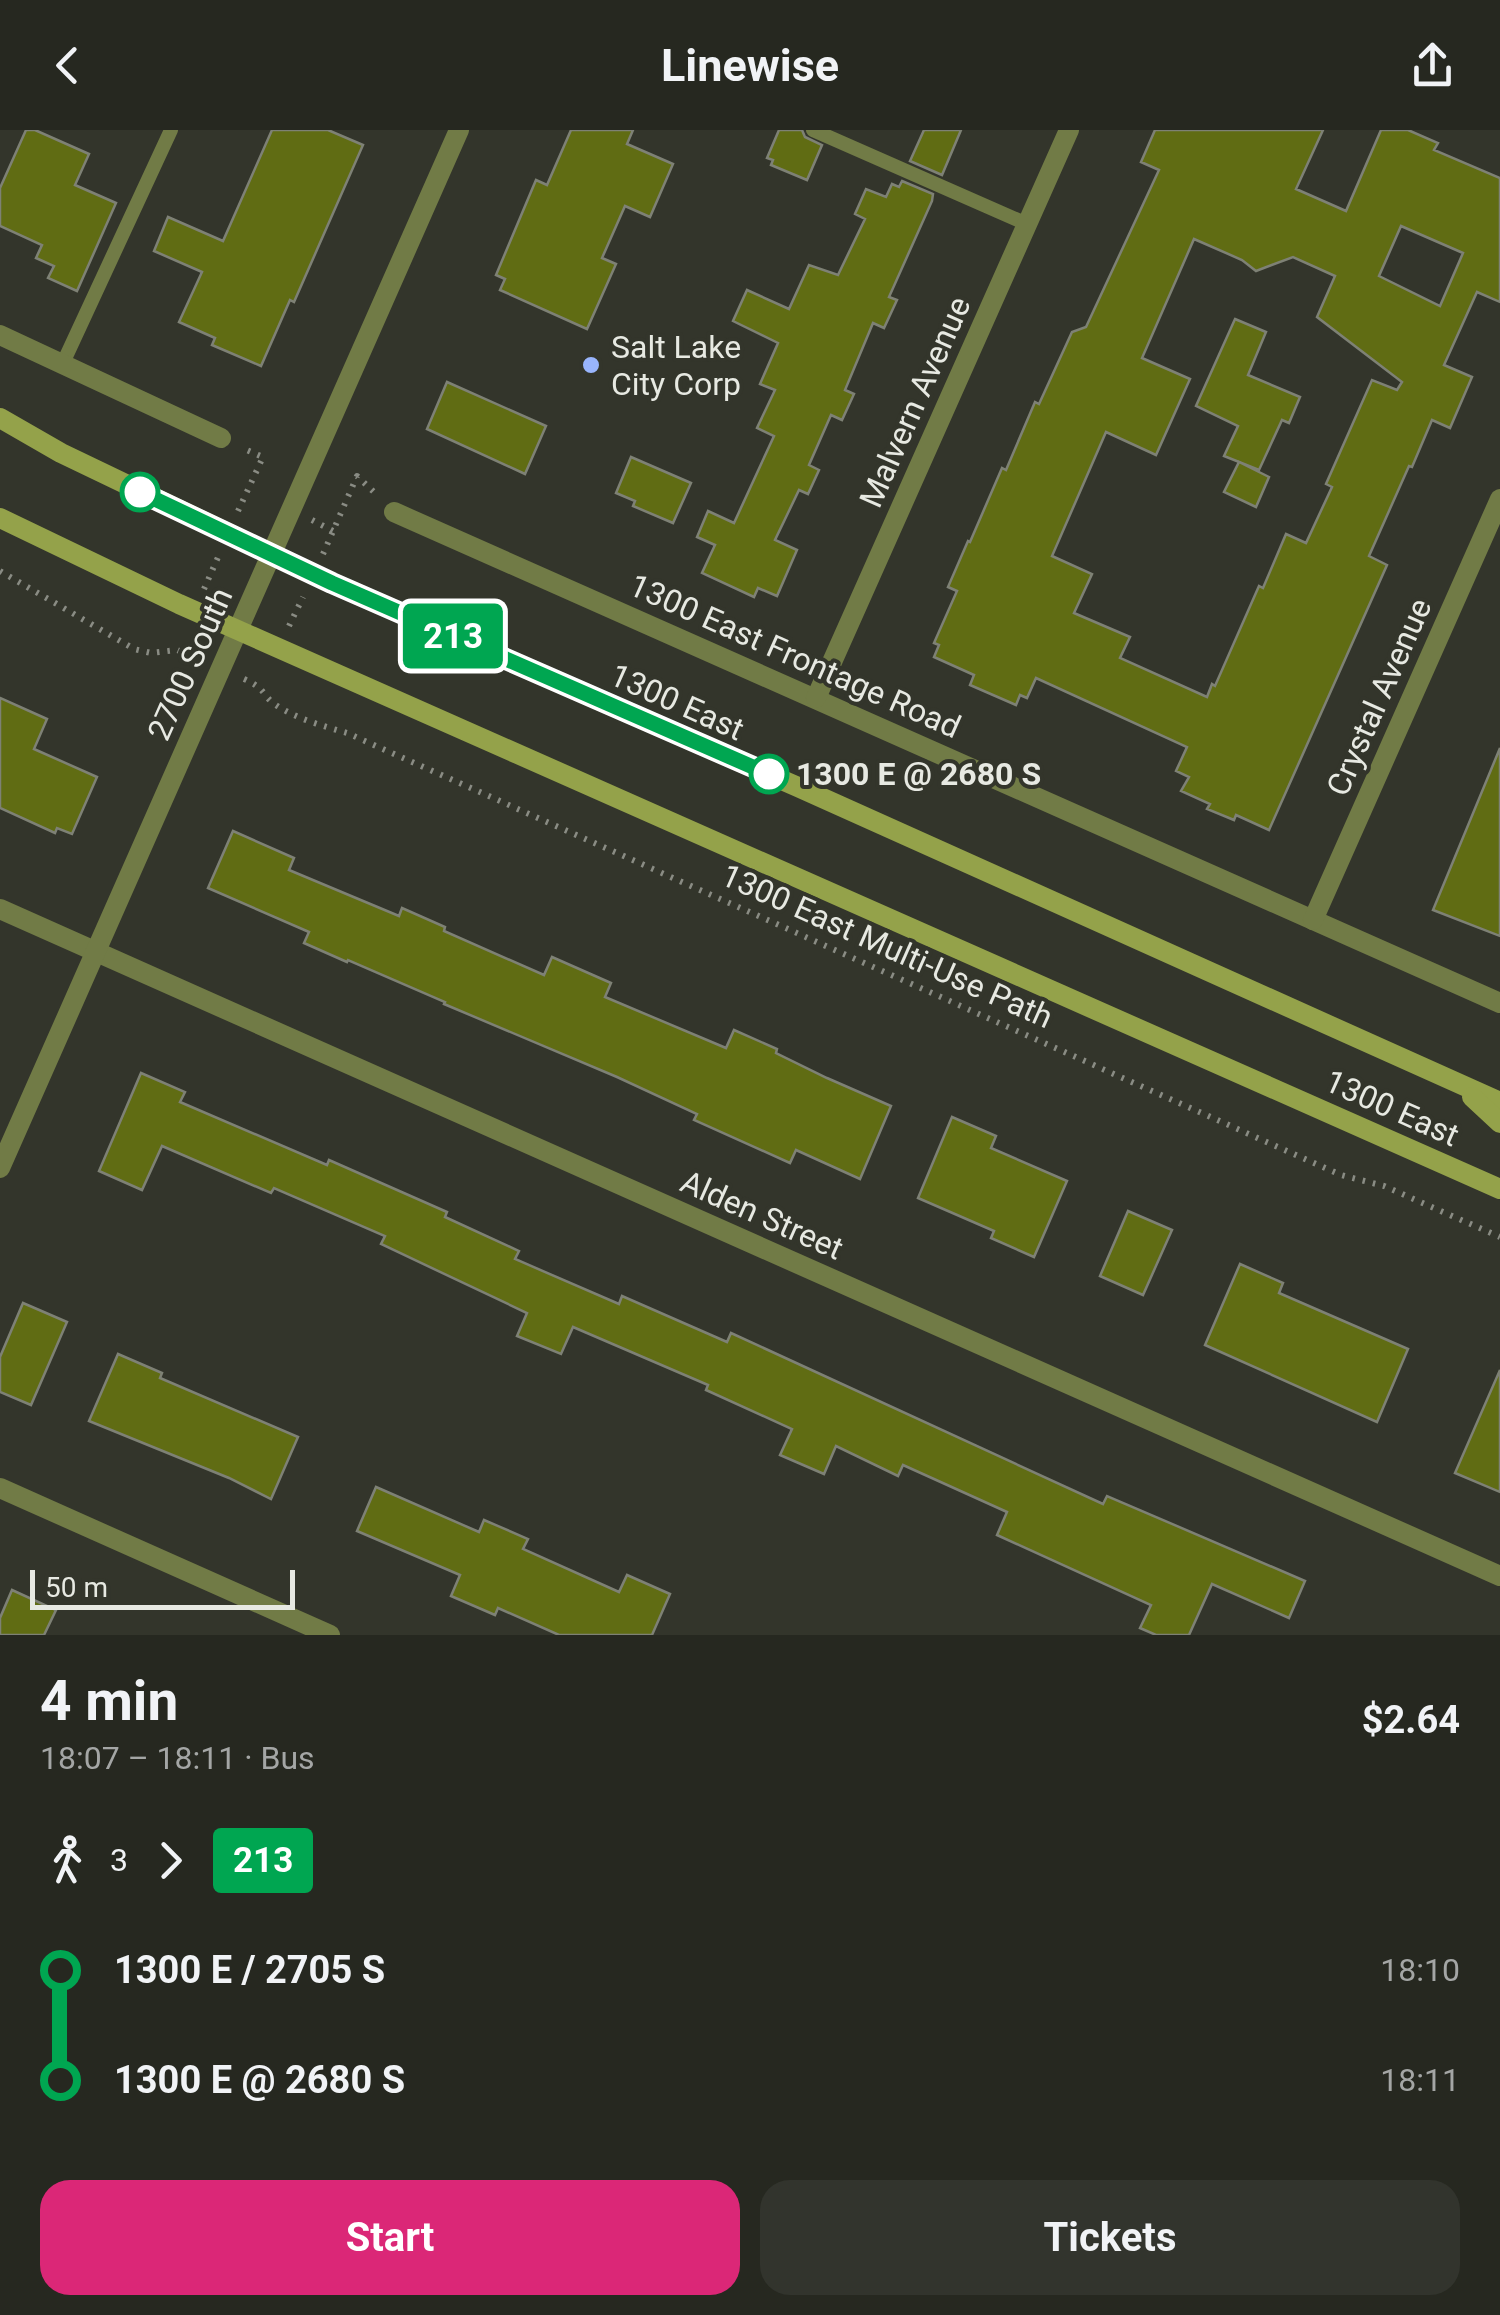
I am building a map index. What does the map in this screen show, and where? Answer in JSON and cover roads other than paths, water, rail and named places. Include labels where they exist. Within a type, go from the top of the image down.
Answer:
[{"type":"main road","name":"1300 East","points":[[0,418],[61,453],[314,574],[1500,1102]]},
{"type":"main road","name":"1300 East","points":[[0,518],[279,648],[1500,1189]]},
{"type":"main road","points":[[1461,1086],[1500,1123]]},
{"type":"street","name":"2700 South","points":[[0,1168],[459,130]]},
{"type":"street","name":"Malvern Avenue","points":[[816,698],[1069,130]]},
{"type":"street","points":[[0,335],[221,438]]},
{"type":"street","name":"Crystal Avenue","points":[[1313,920],[1500,499]]},
{"type":"street","name":"1300 East Frontage Road","points":[[394,512],[1500,1003]]},
{"type":"street","name":"Alden Street","points":[[0,908],[1500,1576]]},
{"type":"street","points":[[0,1488],[330,1635]]},
{"type":"lane","points":[[64,364],[171,130]]},
{"type":"lane","points":[[813,130],[1027,224]]},
{"type":"place","name":"Salt Lake City Corp","points":[[591,365]]},
{"type":"place","name":"1300 E @ 2680 S","points":[[769,774]]}]
